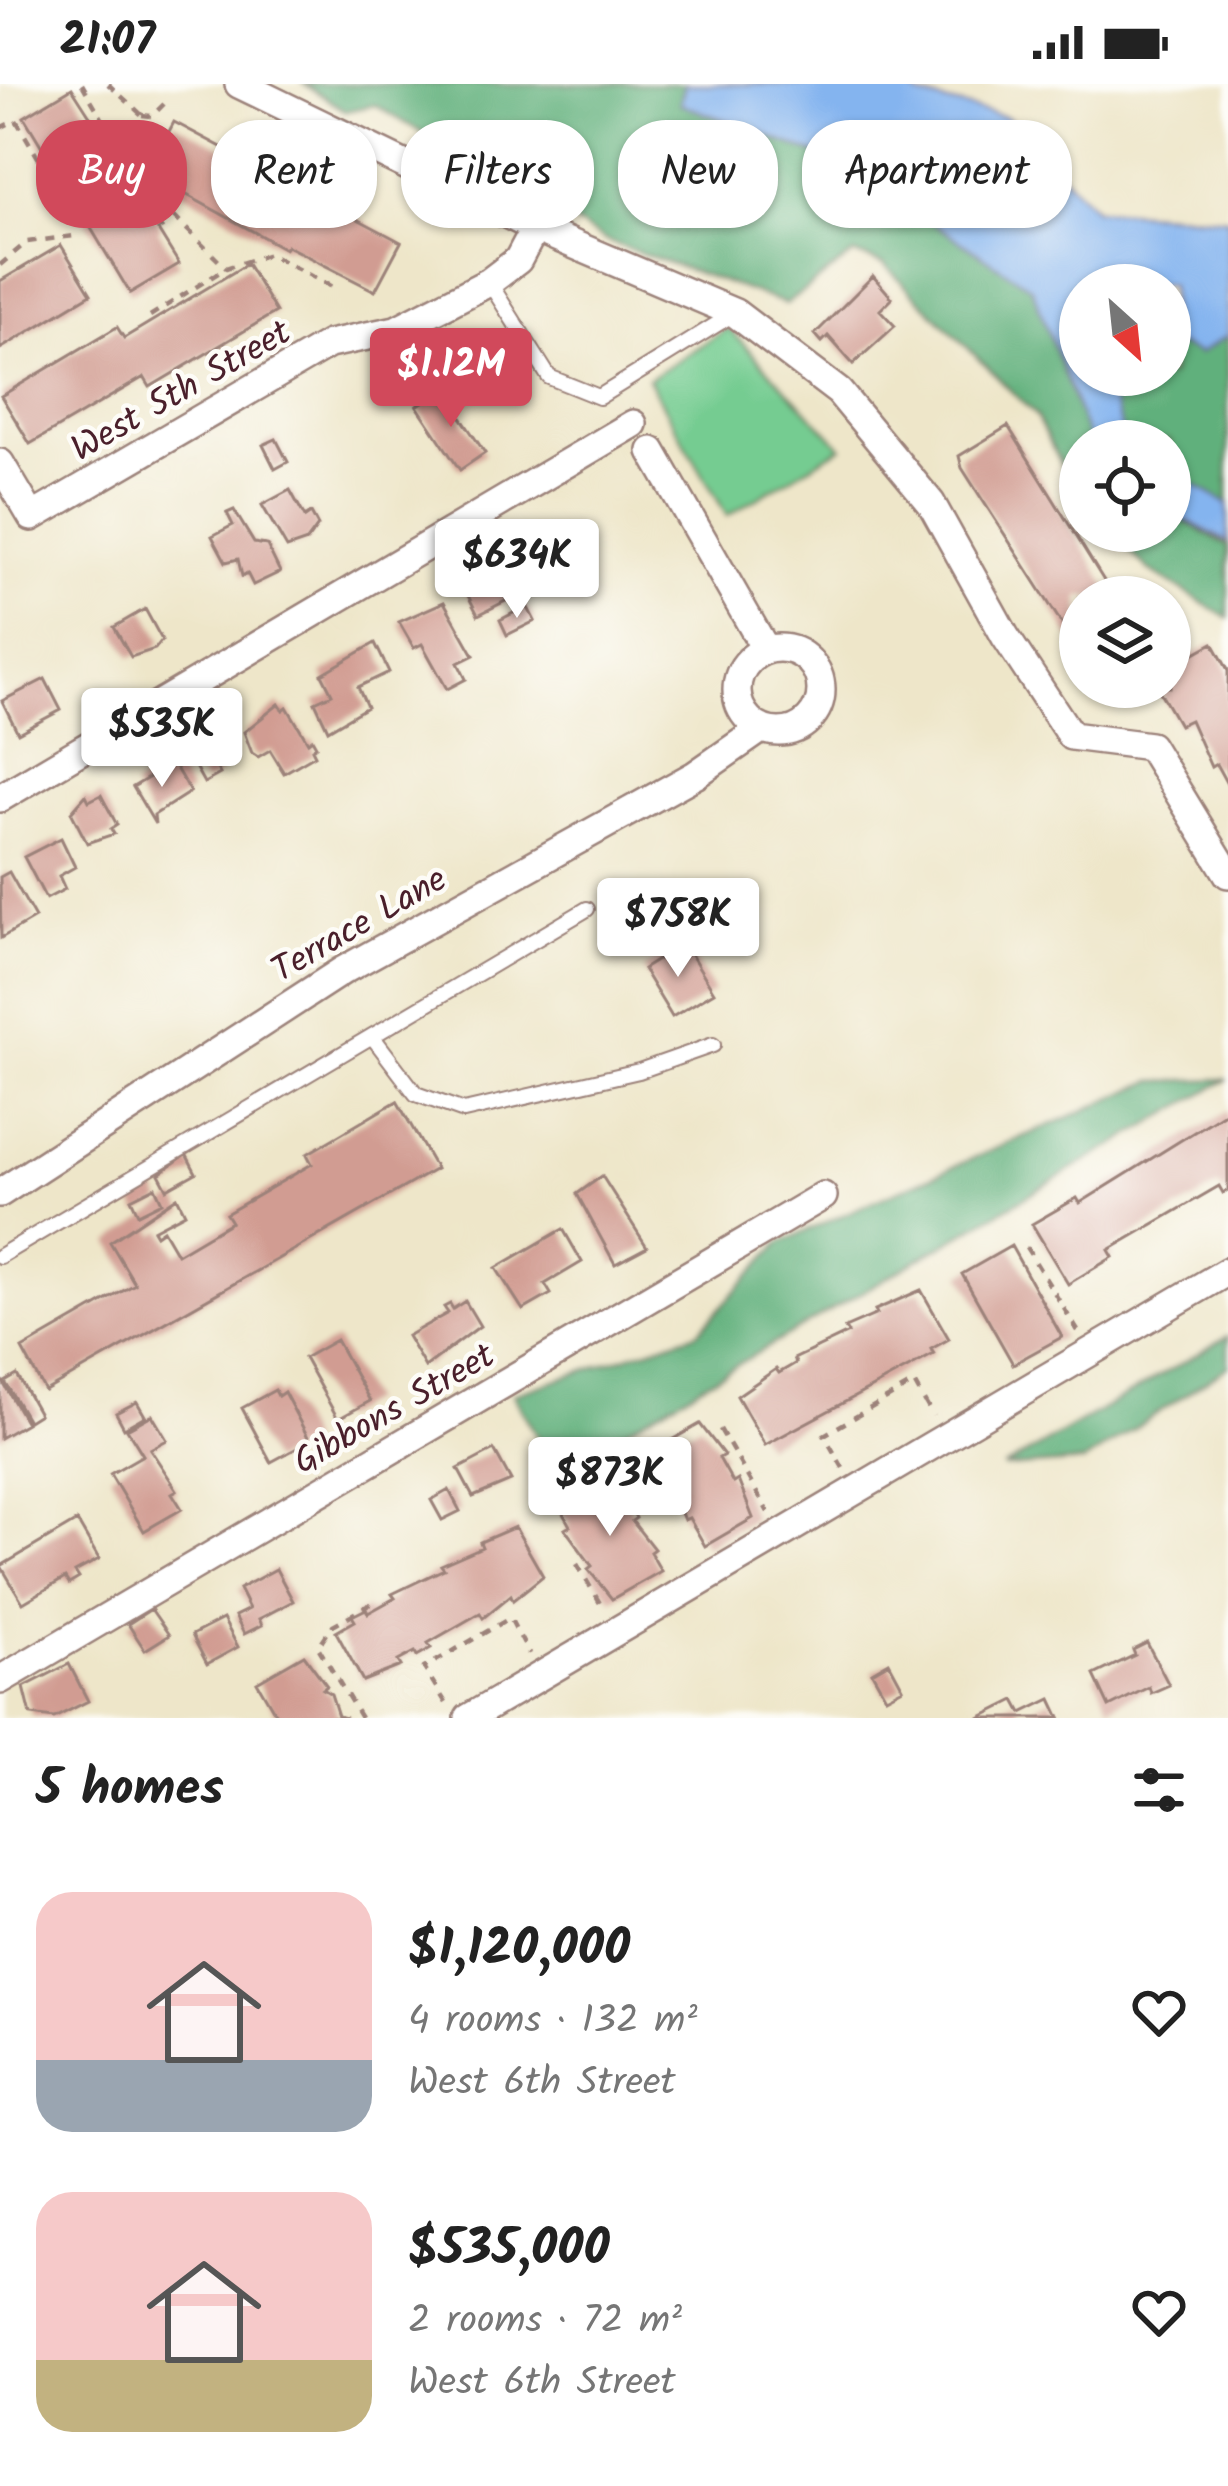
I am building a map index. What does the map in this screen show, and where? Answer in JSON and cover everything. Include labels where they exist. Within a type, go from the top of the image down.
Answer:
[{"type":"street","points":[[239,84],[401,163]]},
{"type":"street","points":[[535,228],[735,314],[838,392],[931,502],[1005,636],[1071,736],[1150,746],[1228,874]]},
{"type":"street","name":"West 5th Street","points":[[0,463],[32,517],[329,344],[396,330],[489,283],[518,260],[535,228]]},
{"type":"street","points":[[0,798],[633,424]]},
{"type":"street","points":[[652,451],[766,650],[743,667],[736,695],[749,721],[761,729]]},
{"type":"street","name":"Terrace Lane","points":[[0,1193],[342,971],[695,775],[761,729],[787,732],[800,727],[821,695],[808,658],[795,651],[766,650]]},
{"type":"street","name":"Gibbons Street","points":[[0,1680],[823,1196]]},
{"type":"street","points":[[469,1718],[1228,1271]]},
{"type":"lane","points":[[489,283],[549,377],[599,397],[735,314]]},
{"type":"lane","points":[[0,1256],[587,909]]},
{"type":"lane","points":[[372,1036],[416,1094],[464,1111],[639,1070],[713,1045]]},
{"type":"path","points":[[82,84],[103,120]]},
{"type":"path","points":[[108,84],[142,115],[152,116],[165,103]]},
{"type":"path","points":[[141,120],[142,115]]},
{"type":"path","points":[[0,128],[16,120],[36,154]]},
{"type":"path","points":[[183,228],[226,268]]},
{"type":"path","points":[[0,265],[27,242],[74,236]]},
{"type":"path","points":[[0,250],[6,256]]},
{"type":"path","points":[[150,316],[226,268],[269,254],[335,289]]},
{"type":"path","points":[[1026,1247],[1090,1351]]},
{"type":"path","points":[[855,1488],[824,1435],[914,1383],[944,1436]]},
{"type":"path","points":[[720,1429],[781,1533]]},
{"type":"path","points":[[577,1564],[616,1631]]},
{"type":"path","points":[[361,1718],[318,1647],[333,1625],[376,1601]]},
{"type":"path","points":[[455,1718],[424,1668],[510,1618],[539,1676]]},
{"type":"green space","points":[[304,84],[685,84],[680,104],[723,120],[618,120],[618,228],[778,228],[778,140],[802,149],[802,228],[941,228],[1032,288],[1059,360],[1059,396],[1072,396],[1081,420],[1059,420],[1059,461],[1036,416],[884,264],[854,254],[786,304],[606,241],[584,228],[594,228],[594,120],[401,120],[375,105],[346,111]]},
{"type":"green space","points":[[728,328],[842,447],[727,516],[648,379]]},
{"type":"green space","points":[[1228,335],[1228,504],[1191,483],[1191,420],[1117,420],[1108,396],[1191,396],[1191,351],[1199,354]]},
{"type":"green space","points":[[1191,526],[1228,546],[1228,618],[1191,596],[1191,576],[1159,576],[1131,552],[1191,552]]},
{"type":"green space","points":[[1228,1079],[556,1470],[513,1394],[697,1333],[780,1243],[885,1196],[1153,1081]]},
{"type":"green space","points":[[1228,1336],[1228,1366],[1084,1462],[1003,1468]]},
{"type":"water","points":[[685,84],[907,84],[919,96],[1010,120],[802,120],[802,149],[778,140],[778,120],[723,120],[680,104]]},
{"type":"water","points":[[1072,185],[1095,209],[1228,218],[1228,335],[1199,354],[1191,351],[1191,264],[1059,264],[1059,360],[1032,288],[941,228],[1072,228]]},
{"type":"water","points":[[1072,396],[1110,396],[1119,420],[1081,420]]},
{"type":"water","points":[[1191,483],[1228,504],[1228,542],[1191,523]]},
{"type":"building","points":[[72,88],[93,120],[36,120],[36,137],[24,117]]},
{"type":"building","points":[[187,129],[211,142],[211,208],[187,195]]},
{"type":"building","points":[[91,228],[162,228],[158,230],[179,264],[130,293]]},
{"type":"building","points":[[247,228],[375,228],[401,242],[375,291]]},
{"type":"building","points":[[61,245],[91,294],[0,349],[0,281]]},
{"type":"building","points":[[247,264],[276,312],[150,387],[144,377],[30,444],[1,396],[117,327],[124,338]]},
{"type":"building","points":[[873,276],[892,298],[880,310],[895,326],[853,364],[828,336],[822,342],[815,334]]},
{"type":"building","points":[[438,325],[452,349],[431,361],[418,337]]},
{"type":"building","points":[[442,389],[485,453],[460,470],[417,406]]},
{"type":"building","points":[[1008,426],[1059,508],[1059,552],[1086,552],[1101,576],[1059,576],[1059,619],[962,468],[959,456]]},
{"type":"building","points":[[276,439],[288,462],[275,469],[263,445]]},
{"type":"building","points":[[290,490],[305,517],[311,513],[318,526],[307,541],[287,548],[262,505]]},
{"type":"building","points":[[234,510],[254,543],[267,545],[280,572],[253,585],[247,573],[242,576],[238,559],[226,562],[212,536],[233,525],[227,513]]},
{"type":"building","points":[[501,564],[517,595],[478,615],[462,584]]},
{"type":"building","points":[[444,602],[474,655],[458,663],[466,679],[447,689],[422,644],[414,648],[399,622]]},
{"type":"building","points":[[527,606],[535,621],[507,635],[500,620]]},
{"type":"building","points":[[145,609],[162,640],[155,649],[131,657],[114,627]]},
{"type":"building","points":[[375,643],[389,672],[358,687],[367,707],[328,730],[315,702],[332,694],[322,674]]},
{"type":"building","points":[[1213,643],[1228,670],[1228,786],[1216,764],[1211,767],[1190,720],[1179,725],[1169,708],[1191,708],[1191,655]]},
{"type":"building","points":[[45,679],[61,710],[18,733],[2,701]]},
{"type":"building","points":[[279,704],[283,710],[287,707],[308,742],[312,739],[316,746],[312,749],[315,755],[284,773],[270,750],[258,757],[252,753],[244,732]]},
{"type":"building","points":[[199,727],[203,735],[214,729],[230,757],[215,765],[220,774],[204,783],[184,747],[195,740],[190,731]]},
{"type":"building","points":[[173,763],[190,792],[154,815],[155,824],[133,787]]},
{"type":"building","points":[[86,795],[89,801],[101,795],[117,825],[111,829],[114,834],[87,843],[71,812]]},
{"type":"building","points":[[61,838],[75,867],[59,876],[65,889],[46,899],[24,857]]},
{"type":"building","points":[[9,872],[35,918],[1,938],[0,877]]},
{"type":"building","points":[[684,943],[714,992],[672,1017],[643,969]]},
{"type":"building","points":[[397,1101],[436,1169],[45,1391],[22,1349],[135,1284],[110,1242],[177,1197],[185,1213],[153,1230],[156,1235],[163,1230],[177,1254],[231,1222],[226,1214],[312,1164],[307,1154]]},
{"type":"building","points":[[1228,1111],[1228,1190],[1223,1193],[1219,1186],[1109,1250],[1113,1257],[1068,1284],[1032,1224],[1077,1198],[1080,1203]]},
{"type":"building","points":[[186,1154],[196,1173],[167,1189],[159,1174]]},
{"type":"building","points":[[602,1176],[647,1247],[615,1264],[577,1194]]},
{"type":"building","points":[[155,1187],[162,1202],[138,1214],[131,1199]]},
{"type":"building","points":[[563,1229],[582,1262],[545,1284],[551,1294],[523,1310],[496,1268]]},
{"type":"building","points":[[1011,1246],[1062,1337],[1013,1364],[962,1274]]},
{"type":"building","points":[[921,1290],[949,1339],[931,1349],[934,1354],[765,1445],[737,1396],[776,1369],[779,1373],[796,1363],[794,1359],[848,1333],[845,1328],[877,1314],[875,1310]]},
{"type":"building","points":[[465,1301],[480,1326],[425,1367],[407,1336],[448,1313],[444,1307],[450,1304],[453,1309]]},
{"type":"building","points":[[336,1340],[370,1401],[338,1419],[304,1358]]},
{"type":"building","points":[[17,1375],[39,1414],[28,1421],[5,1382]]},
{"type":"building","points":[[0,1377],[26,1423],[0,1438]]},
{"type":"building","points":[[275,1390],[278,1396],[284,1392],[310,1441],[271,1462],[242,1408]]},
{"type":"building","points":[[137,1402],[145,1416],[124,1428],[116,1413]]},
{"type":"building","points":[[152,1415],[167,1440],[150,1449],[177,1490],[172,1493],[182,1509],[144,1531],[110,1474],[143,1455],[127,1429]]},
{"type":"building","points":[[700,1424],[724,1455],[719,1458],[733,1483],[738,1480],[753,1518],[705,1546],[689,1518],[684,1520],[670,1486],[665,1489],[657,1475],[664,1471],[652,1451]]},
{"type":"building","points":[[494,1450],[511,1481],[473,1497],[458,1469]]},
{"type":"building","points":[[607,1478],[623,1505],[628,1503],[636,1518],[632,1521],[654,1549],[650,1552],[661,1571],[612,1599],[565,1529],[570,1526],[559,1506]]},
{"type":"building","points":[[449,1490],[460,1511],[442,1520],[431,1500]]},
{"type":"building","points":[[77,1521],[99,1559],[75,1572],[79,1578],[69,1584],[65,1578],[23,1603],[1,1566]]},
{"type":"building","points":[[515,1527],[543,1576],[483,1618],[480,1613],[428,1643],[431,1648],[398,1661],[401,1666],[363,1681],[336,1632],[355,1621],[352,1616],[366,1609],[368,1613],[395,1598],[392,1594],[444,1569],[441,1565],[482,1547],[480,1542]]},
{"type":"building","points":[[276,1569],[293,1601],[259,1619],[262,1625],[244,1634],[235,1616],[249,1609],[239,1589]]},
{"type":"building","points":[[151,1609],[169,1635],[145,1650],[128,1624]]},
{"type":"building","points":[[223,1619],[238,1647],[207,1664],[192,1635]]},
{"type":"building","points":[[1147,1643],[1169,1685],[1151,1693],[1149,1687],[1109,1707],[1094,1675],[1135,1655],[1133,1650]]},
{"type":"building","points":[[304,1655],[327,1686],[323,1689],[331,1694],[338,1716],[346,1718],[278,1718],[257,1682]]},
{"type":"building","points":[[889,1662],[903,1688],[886,1697],[872,1672]]},
{"type":"building","points":[[69,1664],[88,1701],[54,1718],[31,1715],[24,1687]]},
{"type":"building","points":[[1051,1699],[1060,1718],[979,1718],[1015,1700],[1022,1713]]}]
